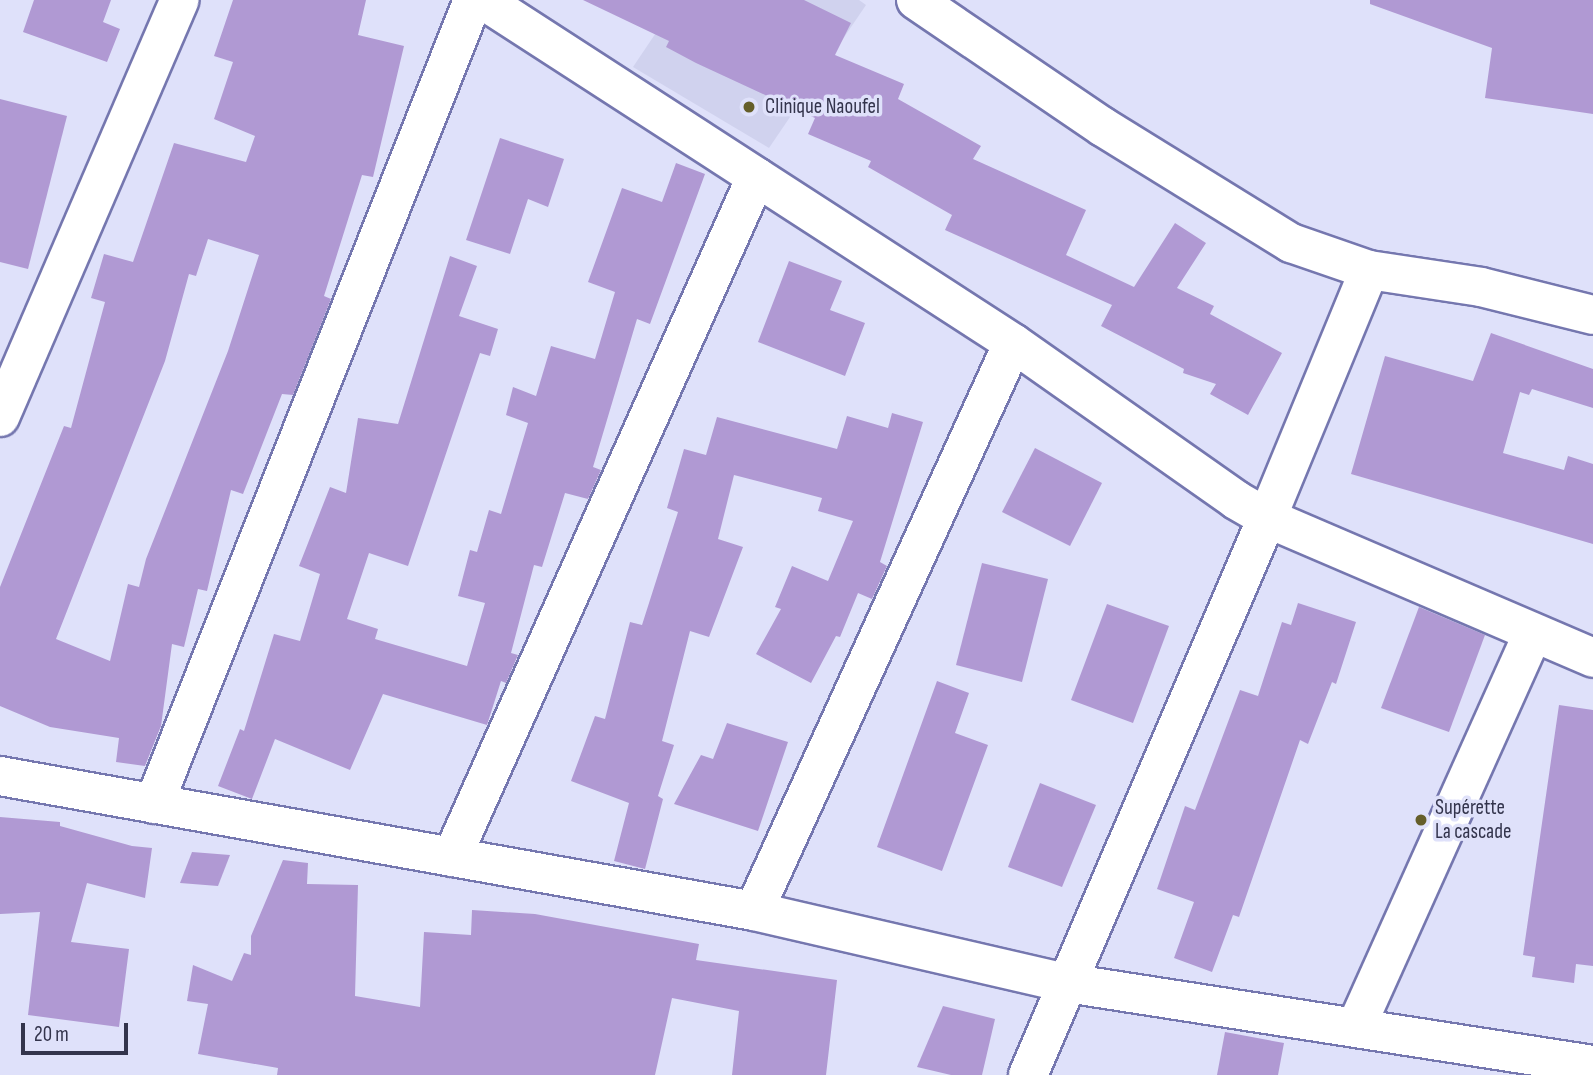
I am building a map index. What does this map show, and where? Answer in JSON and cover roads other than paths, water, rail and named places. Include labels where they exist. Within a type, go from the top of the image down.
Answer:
[{"type":"street","points":[[0,417],[180,0]]},
{"type":"street","points":[[154,804],[473,0]]},
{"type":"street","points":[[483,0],[1013,343],[1236,500],[1267,518],[1593,658]]},
{"type":"street","points":[[916,0],[958,16],[1103,127],[1291,243],[1369,270],[1481,287],[1593,315]]},
{"type":"street","points":[[452,857],[756,177]]},
{"type":"street","points":[[1028,1075],[1267,518],[1369,270]]},
{"type":"street","points":[[754,911],[1013,343]]},
{"type":"street","points":[[1356,1027],[1533,633]]},
{"type":"street","points":[[0,776],[754,911],[1067,983],[1593,1065]]},
{"type":"place","name":"Clinique Naoufel","points":[[749,107]]},
{"type":"place","name":"Supérette La cascade","points":[[1421,820]]}]
